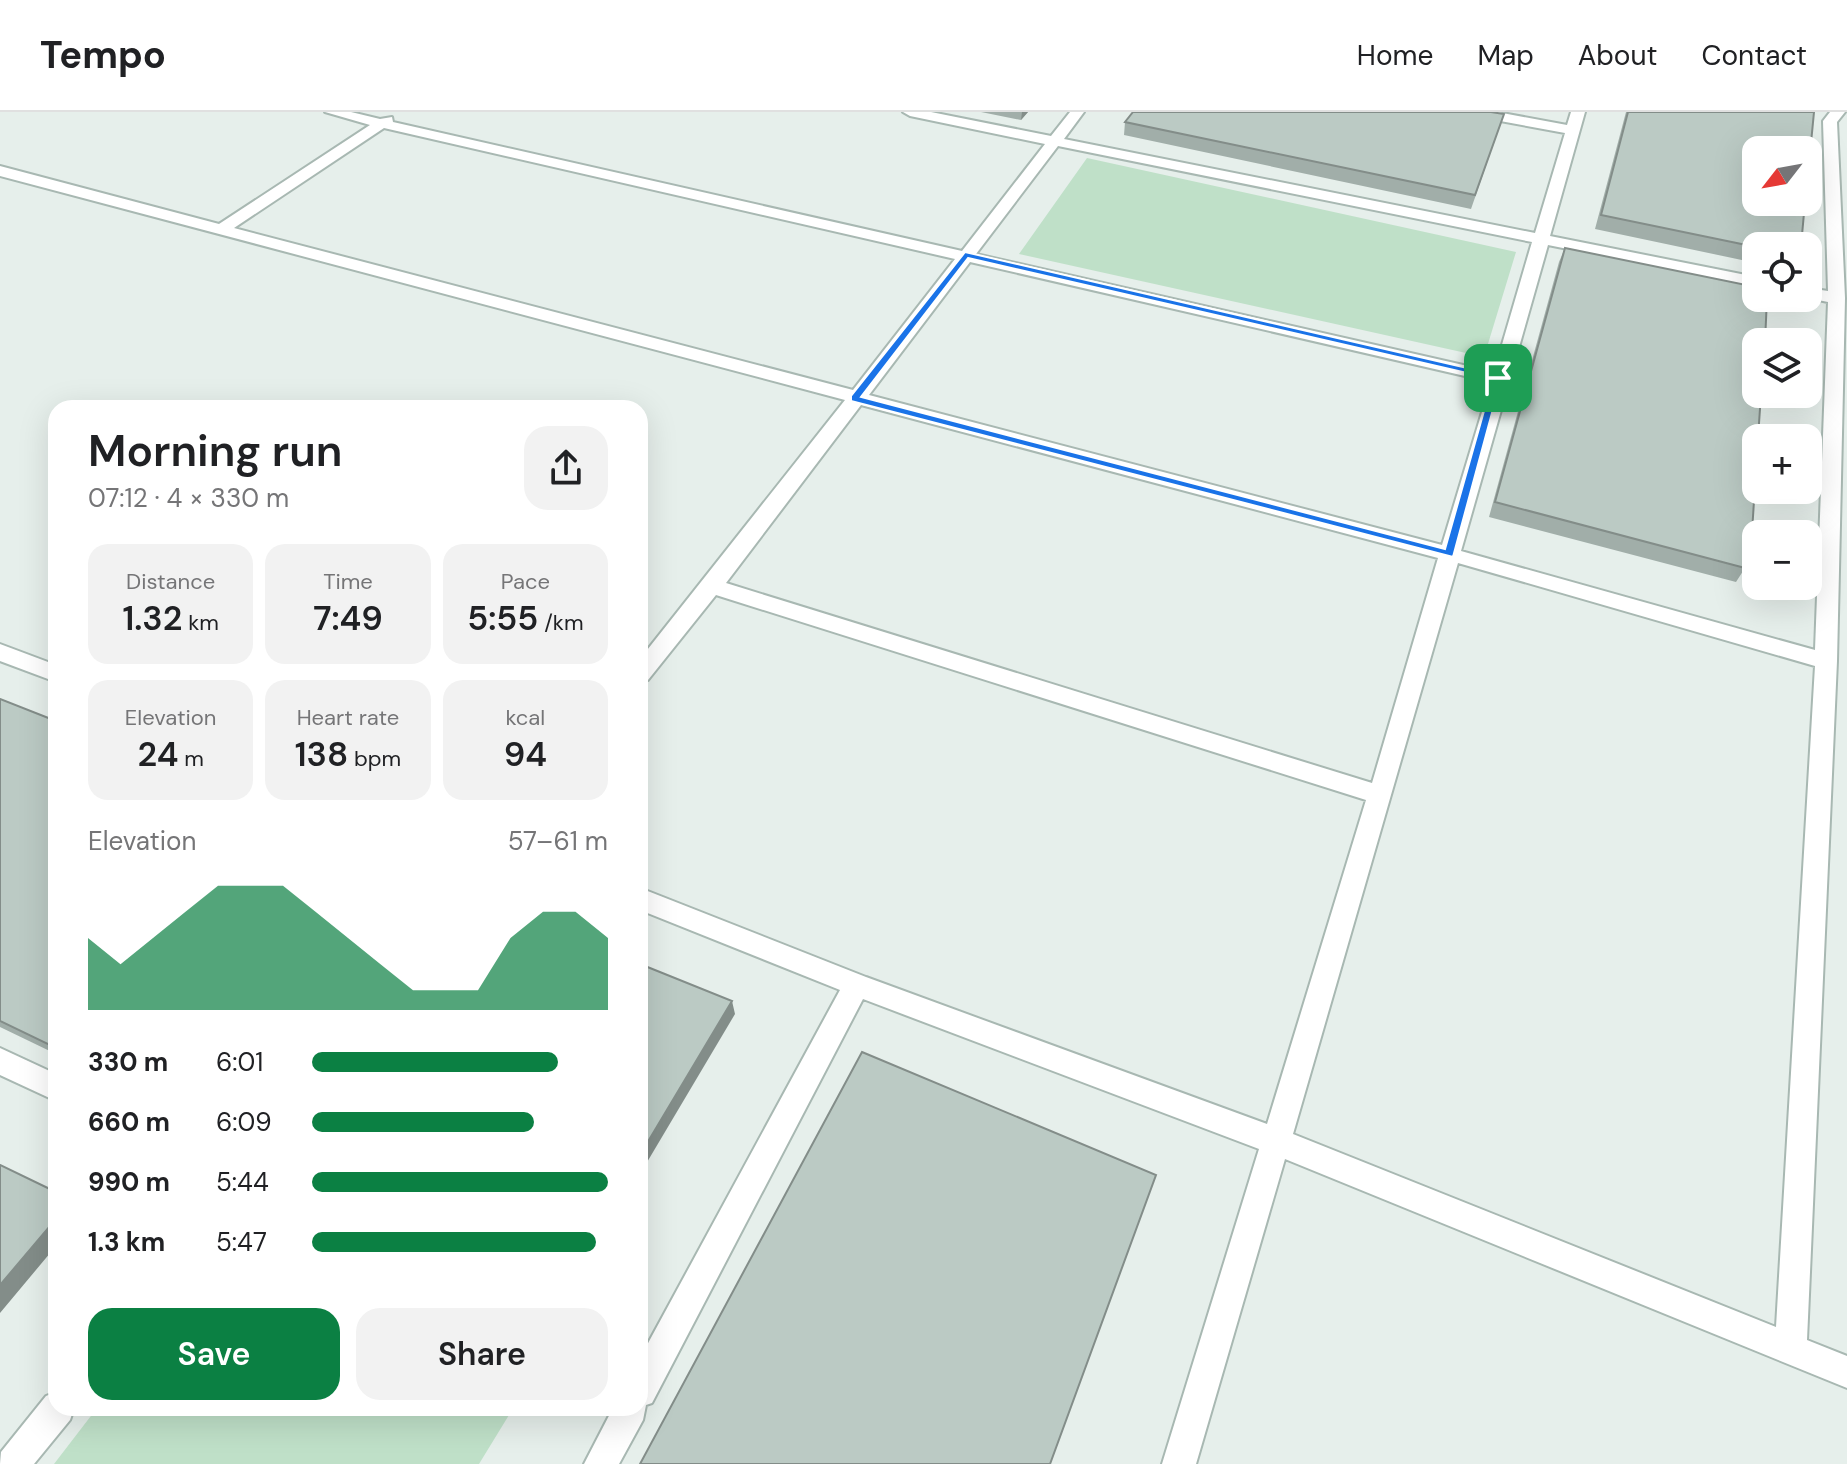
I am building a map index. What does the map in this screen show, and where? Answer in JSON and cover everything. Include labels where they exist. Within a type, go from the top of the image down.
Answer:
[{"type":"street","points":[[332,112],[1498,378]]},
{"type":"street","points":[[219,231],[399,112]]},
{"type":"street","points":[[910,112],[1742,279]]},
{"type":"street","points":[[648,664],[712,586],[1077,112]]},
{"type":"street","points":[[1179,1464],[1380,795],[1498,378],[1575,121],[1473,112]]},
{"type":"street","points":[[1791,1347],[1826,661],[1837,298],[1830,121],[1838,112]]},
{"type":"street","points":[[0,171],[1449,554],[1826,661]]},
{"type":"street","points":[[1822,295],[1837,298]]},
{"type":"street","points":[[712,586],[1380,795]]},
{"type":"street","points":[[0,652],[48,671]]},
{"type":"street","points":[[648,902],[857,985],[1277,1142],[1847,1372]]},
{"type":"street","points":[[648,1376],[857,985]]},
{"type":"street","points":[[0,1061],[48,1084]]},
{"type":"street","points":[[13,1464],[52,1416]]},
{"type":"street","points":[[601,1464],[627,1416]]},
{"type":"green space","points":[[1087,158],[1516,252],[1484,357],[1019,254]]},
{"type":"green space","points":[[91,1416],[508,1416],[479,1464],[54,1464]]},
{"type":"building","points":[[1133,112],[1504,114],[1475,195],[1125,122]]},
{"type":"building","points":[[1628,112],[1814,112],[1812,136],[1742,136],[1742,216],[1804,216],[1802,232],[1742,232],[1742,244],[1601,215]]},
{"type":"building","points":[[1565,248],[1742,284],[1742,312],[1766,312],[1766,328],[1742,328],[1742,408],[1760,408],[1759,424],[1742,424],[1742,504],[1754,504],[1753,520],[1742,520],[1742,567],[1495,502]]},
{"type":"building","points":[[0,699],[48,718],[48,1044],[0,1021]]},
{"type":"building","points":[[648,967],[732,1001],[648,1142]]},
{"type":"building","points":[[862,1052],[1156,1175],[1050,1464],[640,1464]]},
{"type":"building","points":[[0,1165],[48,1188],[48,1228],[0,1285]]},
{"type":"route","points":[[965,255],[1498,378],[1449,554],[855,398],[965,255]]}]
